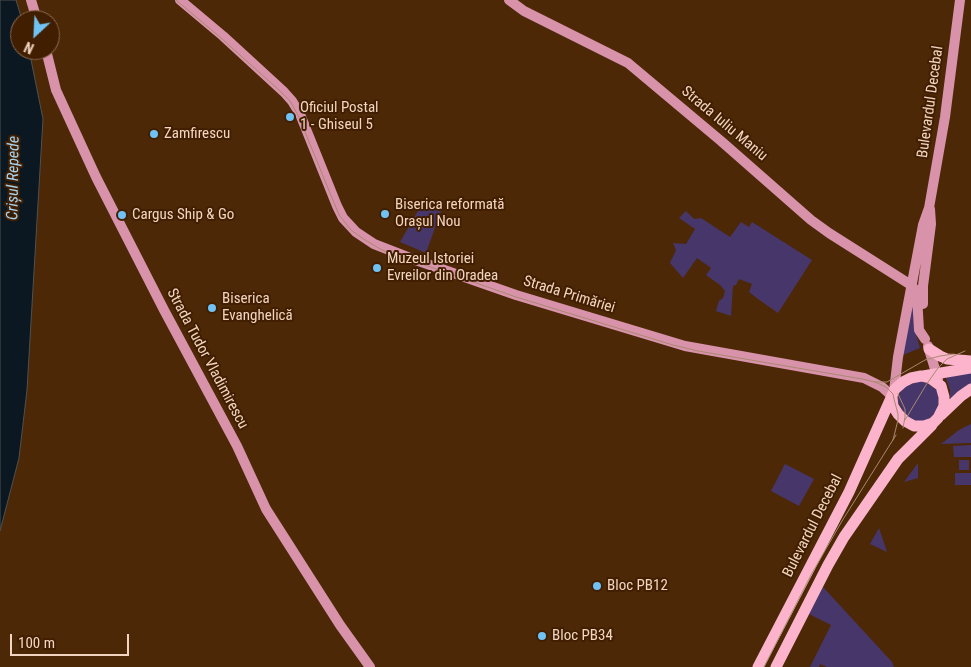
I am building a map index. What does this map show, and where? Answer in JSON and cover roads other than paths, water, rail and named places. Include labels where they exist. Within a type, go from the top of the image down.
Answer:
[{"type":"main road","points":[[927,344],[940,356],[948,359],[971,361]]},
{"type":"main road","points":[[921,376],[933,379],[941,386],[944,401],[943,409],[936,420],[927,426],[905,422],[895,410],[893,395],[903,382],[911,378],[921,376],[971,368]]},
{"type":"main road","name":"Bulevardul Decebal","points":[[776,667],[844,536],[898,460],[960,396],[971,389]]},
{"type":"main road","name":"Bulevardul Decebal","points":[[758,667],[849,492],[893,395]]},
{"type":"street","name":"Strada Primăriei","points":[[180,0],[223,36],[292,101],[300,114],[343,218],[356,232],[374,244],[516,295],[685,346],[864,378],[893,395]]},
{"type":"street","name":"Strada Iuliu Maniu","points":[[508,0],[628,63],[811,220],[911,285]]},
{"type":"street","name":"Bulevardul Decebal","points":[[927,344],[922,302],[931,224],[930,208],[947,104],[960,0]]},
{"type":"street","name":"Strada Tudor Vladimirescu","points":[[48,60],[56,90],[96,177],[164,310],[237,446],[266,509],[340,625],[370,667]]},
{"type":"street","name":"Bulevardul Decebal","points":[[893,395],[922,225],[930,208]]},
{"type":"street","name":"Bulevardul Decebal","points":[[911,285],[916,291],[917,296],[919,330],[927,344],[941,386]]},
{"type":"water","name":"Crișul Repede","points":[[0,0],[16,0],[19,10],[10,10],[10,60],[31,60],[43,119],[27,390],[19,458],[0,531]]},
{"type":"tram line","points":[[176,0],[290,101],[298,115],[339,215],[351,230],[365,240],[382,250],[516,297],[673,345],[875,382],[886,387],[893,394],[898,414],[893,440]]},
{"type":"tram line","points":[[905,420],[938,368],[947,359],[965,351]]},
{"type":"tram line","points":[[875,382],[887,382],[925,360],[954,354]]},
{"type":"tram line","points":[[898,394],[905,409],[903,428]]},
{"type":"tram line","points":[[764,667],[811,575],[842,521],[896,435]]},
{"type":"place","name":"Oficiul Postal 1 - Ghiseul 5","points":[[290,117]]},
{"type":"place","name":"Zamfirescu","points":[[154,134]]},
{"type":"place","name":"Biserica reformată Orașul Nou","points":[[385,214]]},
{"type":"place","name":"Cargus Ship & Go","points":[[122,215]]},
{"type":"place","name":"Muzeul Istoriei Evreilor din Oradea","points":[[377,268]]},
{"type":"place","name":"Biserica Evanghelică","points":[[212,308]]},
{"type":"place","name":"Bloc PB12","points":[[597,586]]},
{"type":"place","name":"Bloc PB34","points":[[542,636]]}]
